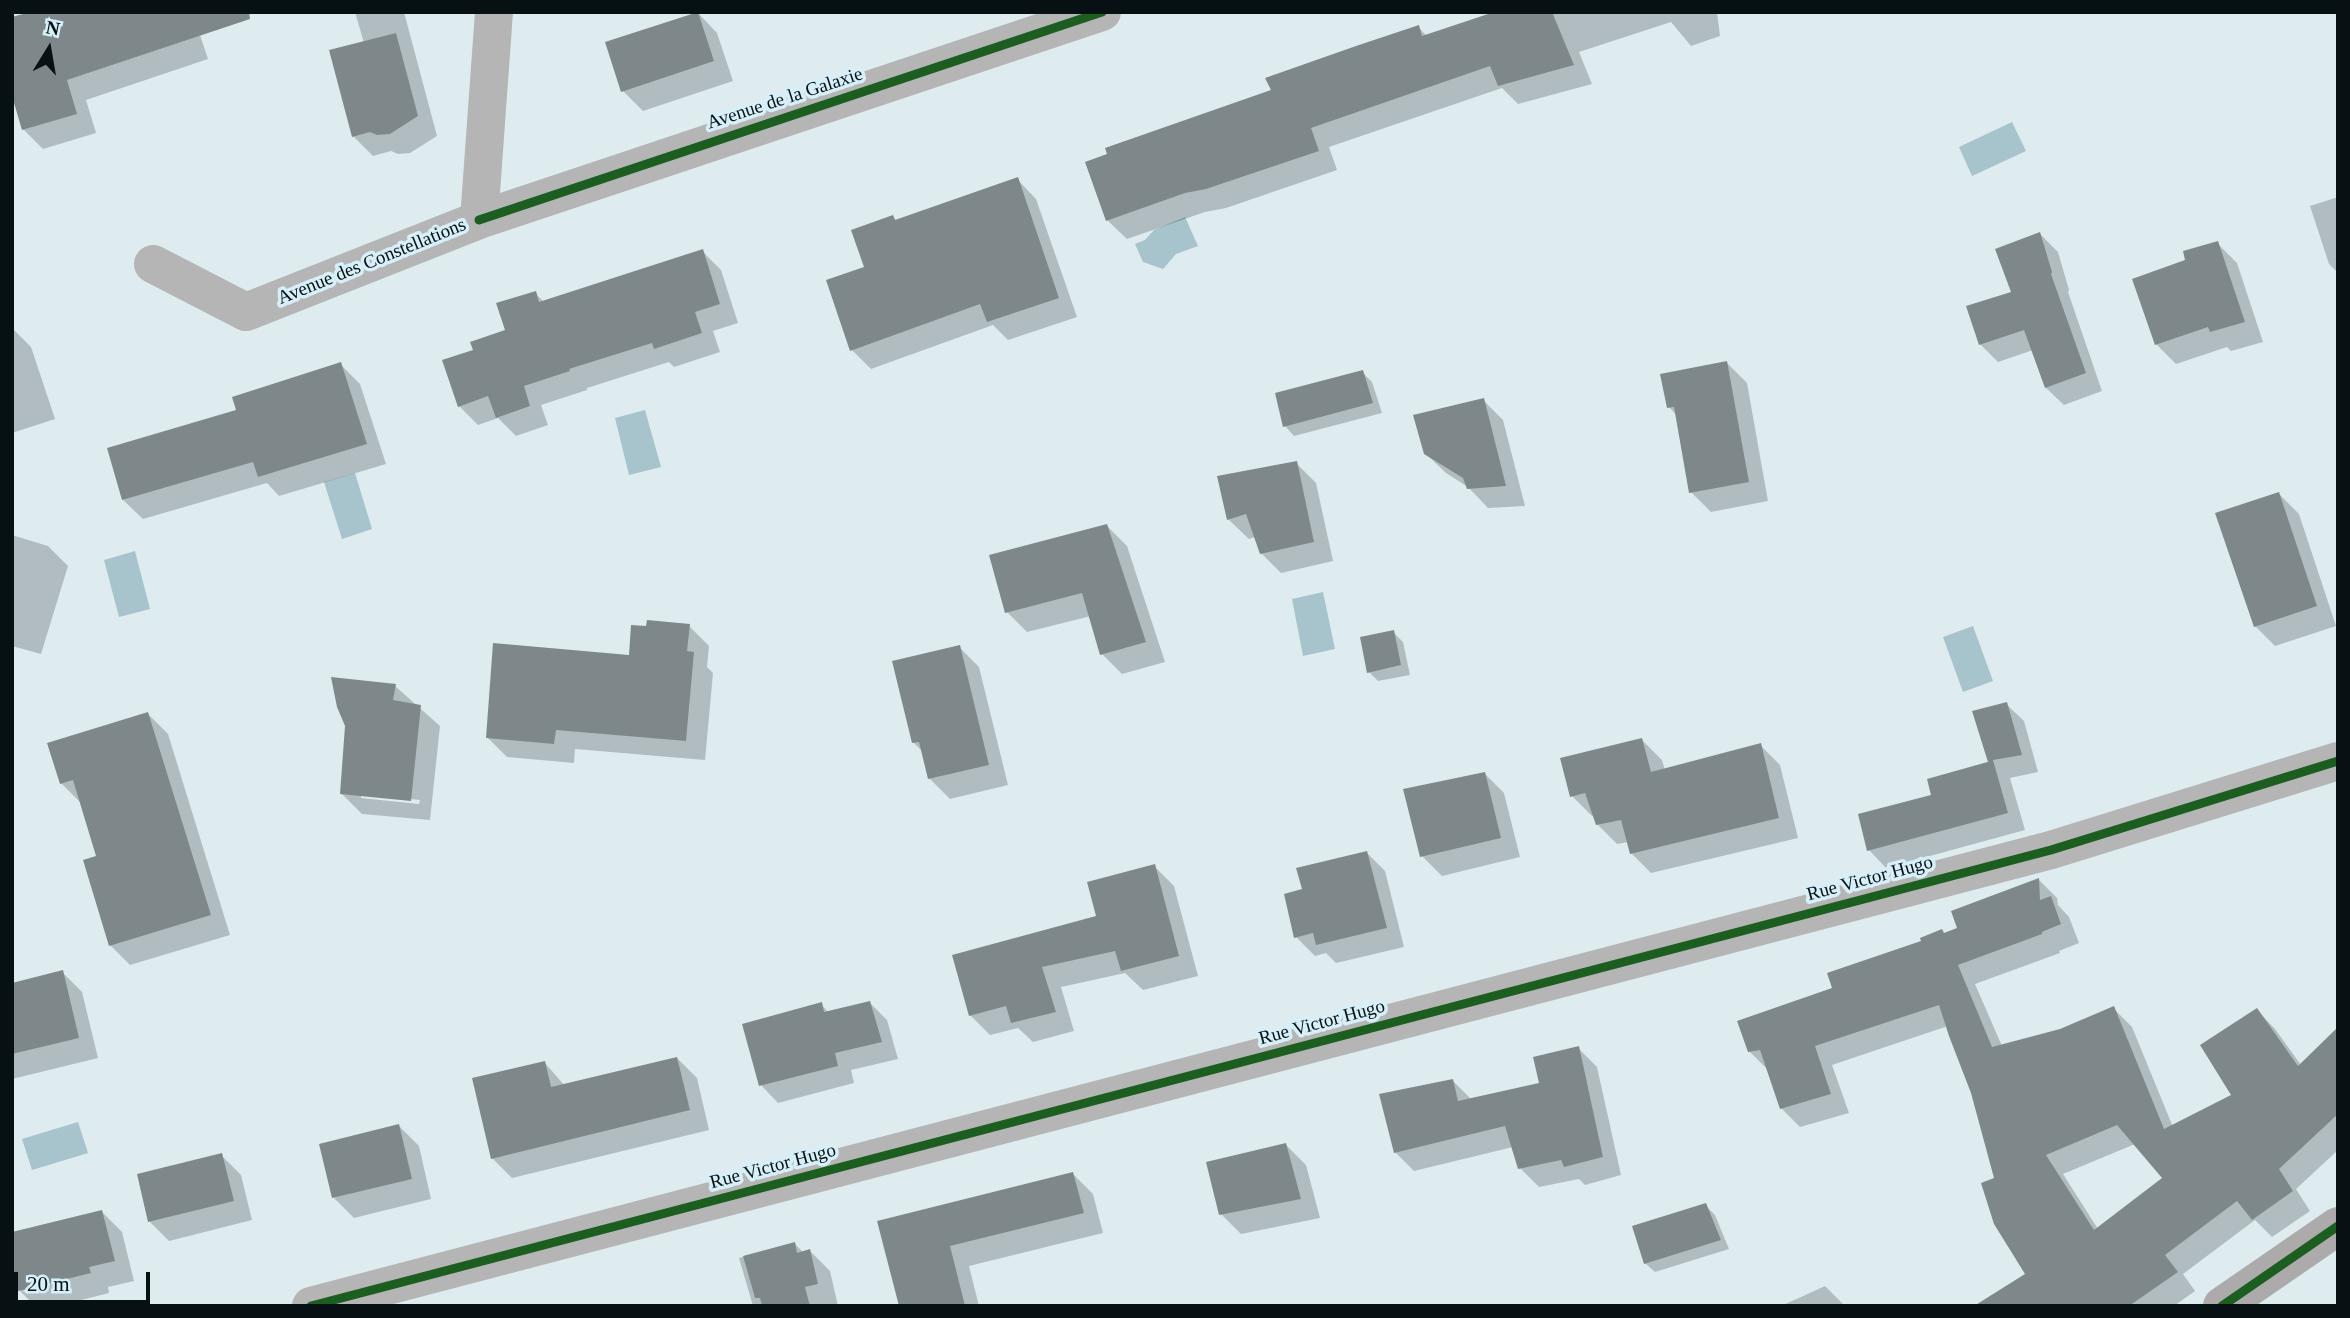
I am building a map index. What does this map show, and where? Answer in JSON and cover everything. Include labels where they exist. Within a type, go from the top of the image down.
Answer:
[{"type":"main road","points":[[2222,1306],[2338,1226]]},
{"type":"street","name":"Avenue des Constellations","points":[[153,264],[246,312],[479,219],[494,12]]},
{"type":"street","name":"Avenue de la Galaxie","points":[[479,219],[1102,12]]},
{"type":"street","name":"Rue Victor Hugo","points":[[311,1306],[2037,854],[2338,761]]},
{"type":"water","points":[[2012,122],[2026,151],[1972,176],[1959,147]]},
{"type":"water","points":[[1185,217],[1198,246],[1176,254],[1163,269],[1143,262],[1135,244],[1145,240],[1154,230]]},
{"type":"water","points":[[645,410],[661,467],[629,475],[615,418]]},
{"type":"water","points":[[355,473],[372,529],[342,539],[324,482]]},
{"type":"water","points":[[135,551],[150,609],[119,617],[104,560]]},
{"type":"water","points":[[1323,592],[1335,649],[1303,656],[1292,599]]},
{"type":"water","points":[[1973,626],[1993,681],[1963,692],[1943,637]]},
{"type":"water","points":[[78,1122],[88,1153],[32,1170],[22,1139]]},
{"type":"building","points":[[30,12],[249,12],[250,19],[67,80],[77,114],[22,130],[12,96],[12,17]]},
{"type":"building","points":[[698,12],[714,61],[621,92],[605,42]]},
{"type":"building","points":[[1494,12],[1552,12],[1574,65],[1498,86],[1490,66],[1311,128],[1319,151],[1106,221],[1085,162],[1107,154],[1105,148],[1271,90],[1265,78],[1356,46],[1419,25],[1422,36]]},
{"type":"building","points":[[396,33],[418,116],[390,134],[377,135],[370,132],[352,137],[329,50]]},
{"type":"building","points":[[1018,177],[1059,298],[987,322],[980,304],[850,351],[826,280],[864,267],[851,230],[893,215],[895,220]]},
{"type":"building","points":[[2040,232],[2051,274],[2086,373],[2045,388],[2024,330],[1979,345],[1966,306],[2011,292],[1995,249]]},
{"type":"building","points":[[2218,241],[2245,322],[2210,332],[2208,327],[2155,345],[2132,279],[2185,260],[2183,251]]},
{"type":"building","points":[[703,249],[720,304],[695,312],[702,333],[654,349],[652,343],[524,386],[530,406],[496,418],[488,396],[458,407],[442,360],[473,350],[470,342],[505,330],[496,303],[536,291],[539,302]]},
{"type":"building","points":[[1727,361],[1749,482],[1689,493],[1674,407],[1667,408],[1660,374]]},
{"type":"building","points":[[341,362],[367,444],[258,477],[253,462],[122,500],[107,448],[236,410],[232,397]]},
{"type":"building","points":[[1363,370],[1373,403],[1283,427],[1275,393]]},
{"type":"building","points":[[1484,398],[1506,486],[1467,489],[1463,478],[1424,454],[1413,415]]},
{"type":"building","points":[[1297,461],[1314,542],[1260,554],[1246,514],[1227,520],[1217,476]]},
{"type":"building","points":[[2279,492],[2317,606],[2254,627],[2215,513]]},
{"type":"building","points":[[1107,524],[1146,642],[1100,655],[1082,593],[1005,613],[989,555]]},
{"type":"building","points":[[647,620],[690,624],[687,651],[694,652],[686,741],[556,730],[554,744],[486,738],[493,643],[629,655],[631,625],[646,626]]},
{"type":"building","points":[[1394,630],[1401,665],[1367,673],[1360,637]]},
{"type":"building","points":[[960,645],[989,765],[928,779],[919,742],[912,743],[892,661]]},
{"type":"building","points":[[331,677],[396,684],[393,700],[421,705],[411,801],[340,794],[345,726],[337,707]]},
{"type":"building","points":[[2007,702],[2022,755],[1993,760],[2008,813],[1867,851],[1858,814],[1931,795],[1927,779],[1988,762],[1972,711]]},
{"type":"building","points":[[148,712],[211,915],[109,946],[83,860],[96,856],[73,780],[60,784],[47,743]]},
{"type":"building","points":[[1642,738],[1651,772],[1761,743],[1779,818],[1630,854],[1621,820],[1596,825],[1585,793],[1570,797],[1560,758]]},
{"type":"building","points":[[1485,772],[1501,838],[1420,857],[1403,789]]},
{"type":"building","points":[[1367,851],[1387,928],[1316,945],[1313,933],[1294,938],[1284,894],[1302,889],[1296,868]]},
{"type":"building","points":[[1155,864],[1179,956],[1121,971],[1115,951],[1042,967],[1056,1012],[1011,1023],[1006,1006],[969,1016],[952,955],[1096,916],[1087,882]]},
{"type":"building","points":[[2039,878],[2040,900],[2051,896],[2061,924],[2042,934],[1958,965],[1992,1047],[2060,1029],[2114,1006],[2164,1129],[2231,1095],[2200,1045],[2257,1008],[2298,1066],[2338,1027],[2338,1114],[2279,1169],[2293,1191],[2252,1220],[2237,1201],[2165,1255],[2178,1272],[2129,1306],[1974,1306],[2025,1274],[1994,1224],[1981,1183],[1994,1178],[1971,1093],[1939,1005],[1815,1046],[1831,1094],[1780,1109],[1760,1050],[1748,1052],[1737,1021],[1832,988],[1827,973],[1921,941],[1920,938],[1942,929],[1944,933],[1957,928],[1951,911]],"holes":[[[2117,1125],[2162,1178],[2094,1230],[2046,1155]]]},
{"type":"building","points":[[63,970],[79,1038],[12,1054],[12,983]]},
{"type":"building","points":[[870,1001],[882,1042],[835,1053],[838,1066],[759,1086],[742,1024],[822,1002],[824,1012]]},
{"type":"building","points":[[1579,1046],[1603,1157],[1564,1167],[1561,1160],[1518,1169],[1505,1126],[1394,1153],[1379,1094],[1453,1079],[1458,1101],[1539,1083],[1533,1057]]},
{"type":"building","points":[[677,1057],[690,1110],[491,1159],[472,1078],[545,1061],[551,1087]]},
{"type":"building","points":[[399,1124],[412,1179],[332,1198],[319,1144]]},
{"type":"building","points":[[1286,1143],[1301,1199],[1219,1215],[1206,1162]]},
{"type":"building","points":[[222,1153],[234,1201],[148,1222],[137,1174]]},
{"type":"building","points":[[1073,1172],[1084,1213],[950,1246],[965,1306],[899,1306],[877,1221]]},
{"type":"building","points":[[1706,1203],[1721,1240],[1644,1264],[1632,1226]]},
{"type":"building","points":[[102,1210],[115,1261],[89,1267],[91,1273],[18,1291],[12,1269],[12,1232]]},
{"type":"building","points":[[795,1242],[797,1253],[810,1249],[818,1284],[805,1287],[810,1306],[762,1306],[760,1298],[755,1298],[743,1256]]},
{"type":"cycle path","points":[[479,220],[1102,12]]},
{"type":"cycle path","points":[[311,1306],[2051,850],[2338,761]]},
{"type":"cycle path","points":[[2222,1306],[2338,1226]]}]
